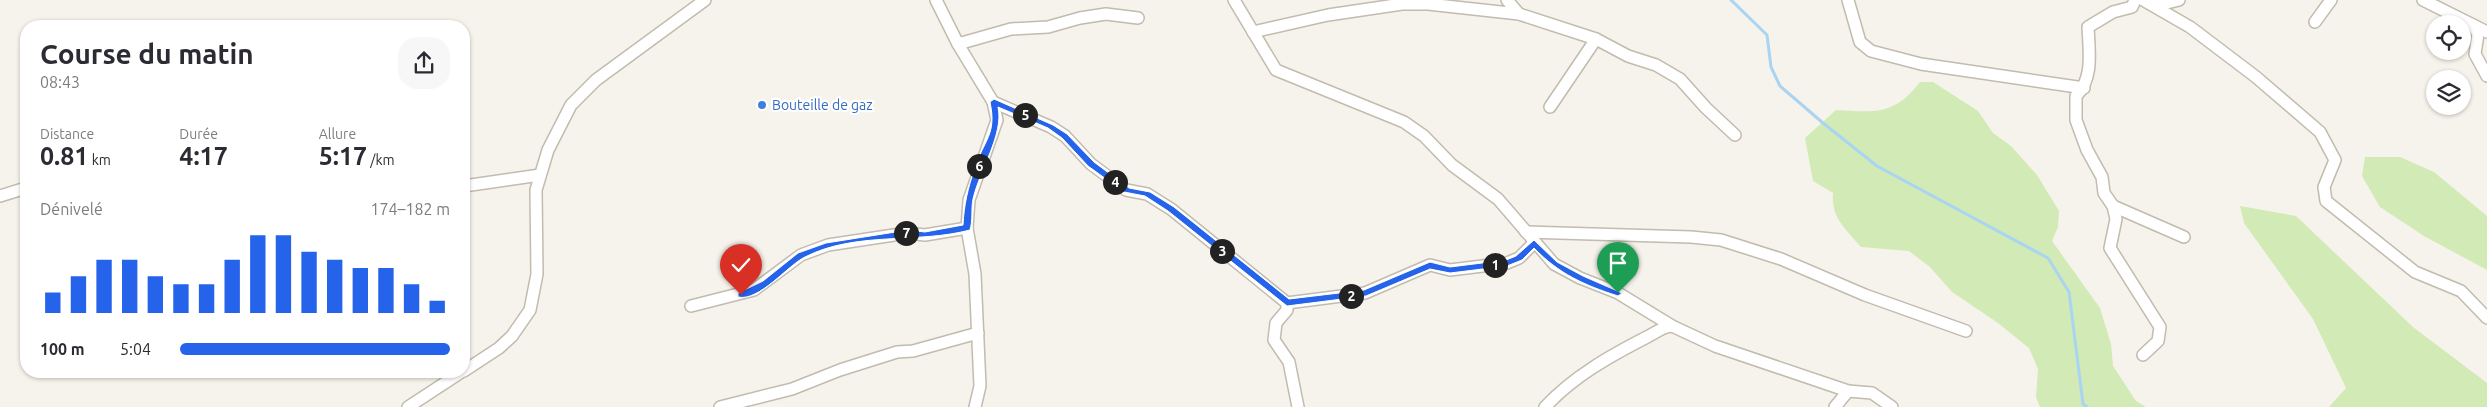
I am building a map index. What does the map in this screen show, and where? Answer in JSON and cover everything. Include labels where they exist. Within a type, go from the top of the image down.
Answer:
[{"type":"street","points":[[470,367],[492,354],[518,332],[531,310],[535,294],[537,253],[535,204],[540,175],[566,112],[582,92],[705,0]]},
{"type":"street","points":[[936,0],[958,44],[994,102],[997,120],[971,194],[967,228],[975,274],[978,333],[980,386],[975,407]]},
{"type":"street","points":[[1234,0],[1276,70],[1404,122],[1424,136],[1452,165],[1498,199],[1554,264],[1580,278],[1618,293],[1672,326],[1716,346],[1848,391],[1872,393],[1892,407]]},
{"type":"street","points":[[1508,0],[1519,14]]},
{"type":"street","points":[[1848,0],[1856,33],[1866,49],[1921,64],[2084,88]]},
{"type":"street","points":[[2135,0],[2132,7],[2113,12],[2088,26],[2090,58],[2084,88],[2076,96],[2076,120],[2087,150],[2102,177],[2104,193],[2113,206],[2116,219],[2110,248],[2160,327],[2158,341],[2143,355]]},
{"type":"street","points":[[2145,1],[2167,3],[2179,0]]},
{"type":"street","points":[[2315,22],[2330,0]]},
{"type":"street","points":[[2424,0],[2487,32]]},
{"type":"street","points":[[2145,1],[2230,56],[2320,132],[2335,160],[2324,187],[2326,201],[2415,272],[2448,284],[2461,291],[2487,318]]},
{"type":"street","points":[[1253,32],[1328,14],[1402,4],[1428,4],[1519,14],[1596,40],[1628,56],[1656,65],[1680,79],[1706,108],[1735,135]]},
{"type":"street","points":[[958,44],[1011,30],[1048,27],[1097,15],[1138,18]]},
{"type":"street","points":[[2473,25],[2478,34],[2475,54],[2487,76]]},
{"type":"street","points":[[1550,107],[1596,40]]},
{"type":"street","points":[[994,102],[1051,127],[1064,136],[1091,164],[1126,190],[1147,194],[1171,209],[1287,303],[1366,293],[1430,265],[1450,270],[1507,263],[1519,258],[1534,243]]},
{"type":"street","points":[[470,185],[540,175]]},
{"type":"street","points":[[0,196],[20,190]]},
{"type":"street","points":[[2113,206],[2184,237]]},
{"type":"street","points":[[690,306],[754,290],[766,283],[801,255],[828,245],[908,233],[925,235],[967,228]]},
{"type":"street","points":[[1526,232],[1691,237],[1721,240],[1781,259],[1865,295],[1966,331]]},
{"type":"street","points":[[1287,303],[1287,310],[1276,323],[1274,340],[1282,346],[1289,362],[1298,407]]},
{"type":"street","points":[[1545,407],[1556,394],[1591,368],[1668,326],[1672,326]]},
{"type":"street","points":[[720,407],[779,393],[840,370],[896,352],[914,351],[978,333]]},
{"type":"street","points":[[408,407],[452,378]]},
{"type":"street","points":[[1835,407],[1848,391]]},
{"type":"green space","points":[[1920,82],[1933,82],[1978,111],[1993,133],[2011,146],[2037,175],[2059,211],[2058,227],[2052,241],[2100,308],[2111,344],[2113,366],[2136,401],[2146,407],[2040,407],[2036,397],[2038,369],[2029,348],[1998,323],[1952,292],[1930,267],[1909,251],[1861,247],[1845,229],[1834,209],[1833,193],[1813,181],[1805,138],[1836,110],[1883,110],[1901,101]]},
{"type":"green space","points":[[2365,157],[2400,157],[2434,172],[2487,216],[2487,270],[2424,236],[2380,207],[2362,176]]},
{"type":"green space","points":[[2240,206],[2296,216],[2413,327],[2487,383],[2487,407],[2329,407],[2346,388],[2313,319],[2244,223]]},
{"type":"waterway","points":[[1731,0],[1767,35],[1771,67],[1780,86],[1823,123],[1877,166],[2048,258],[2069,292],[2083,404],[2087,407]]},
{"type":"place","name":"Bouteille de gaz","points":[[762,105]]},
{"type":"route","points":[[741,295],[766,283],[801,255],[828,245],[908,233],[925,235],[967,228],[969,200],[979,166],[994,134],[997,120],[994,102],[1051,127],[1064,136],[1091,164],[1126,190],[1147,194],[1171,209],[1224,253],[1234,258],[1259,278],[1287,303],[1322,297],[1350,296],[1366,293],[1430,265],[1450,270],[1468,266],[1507,263],[1519,258],[1534,243],[1554,264],[1580,278],[1618,293]]}]
